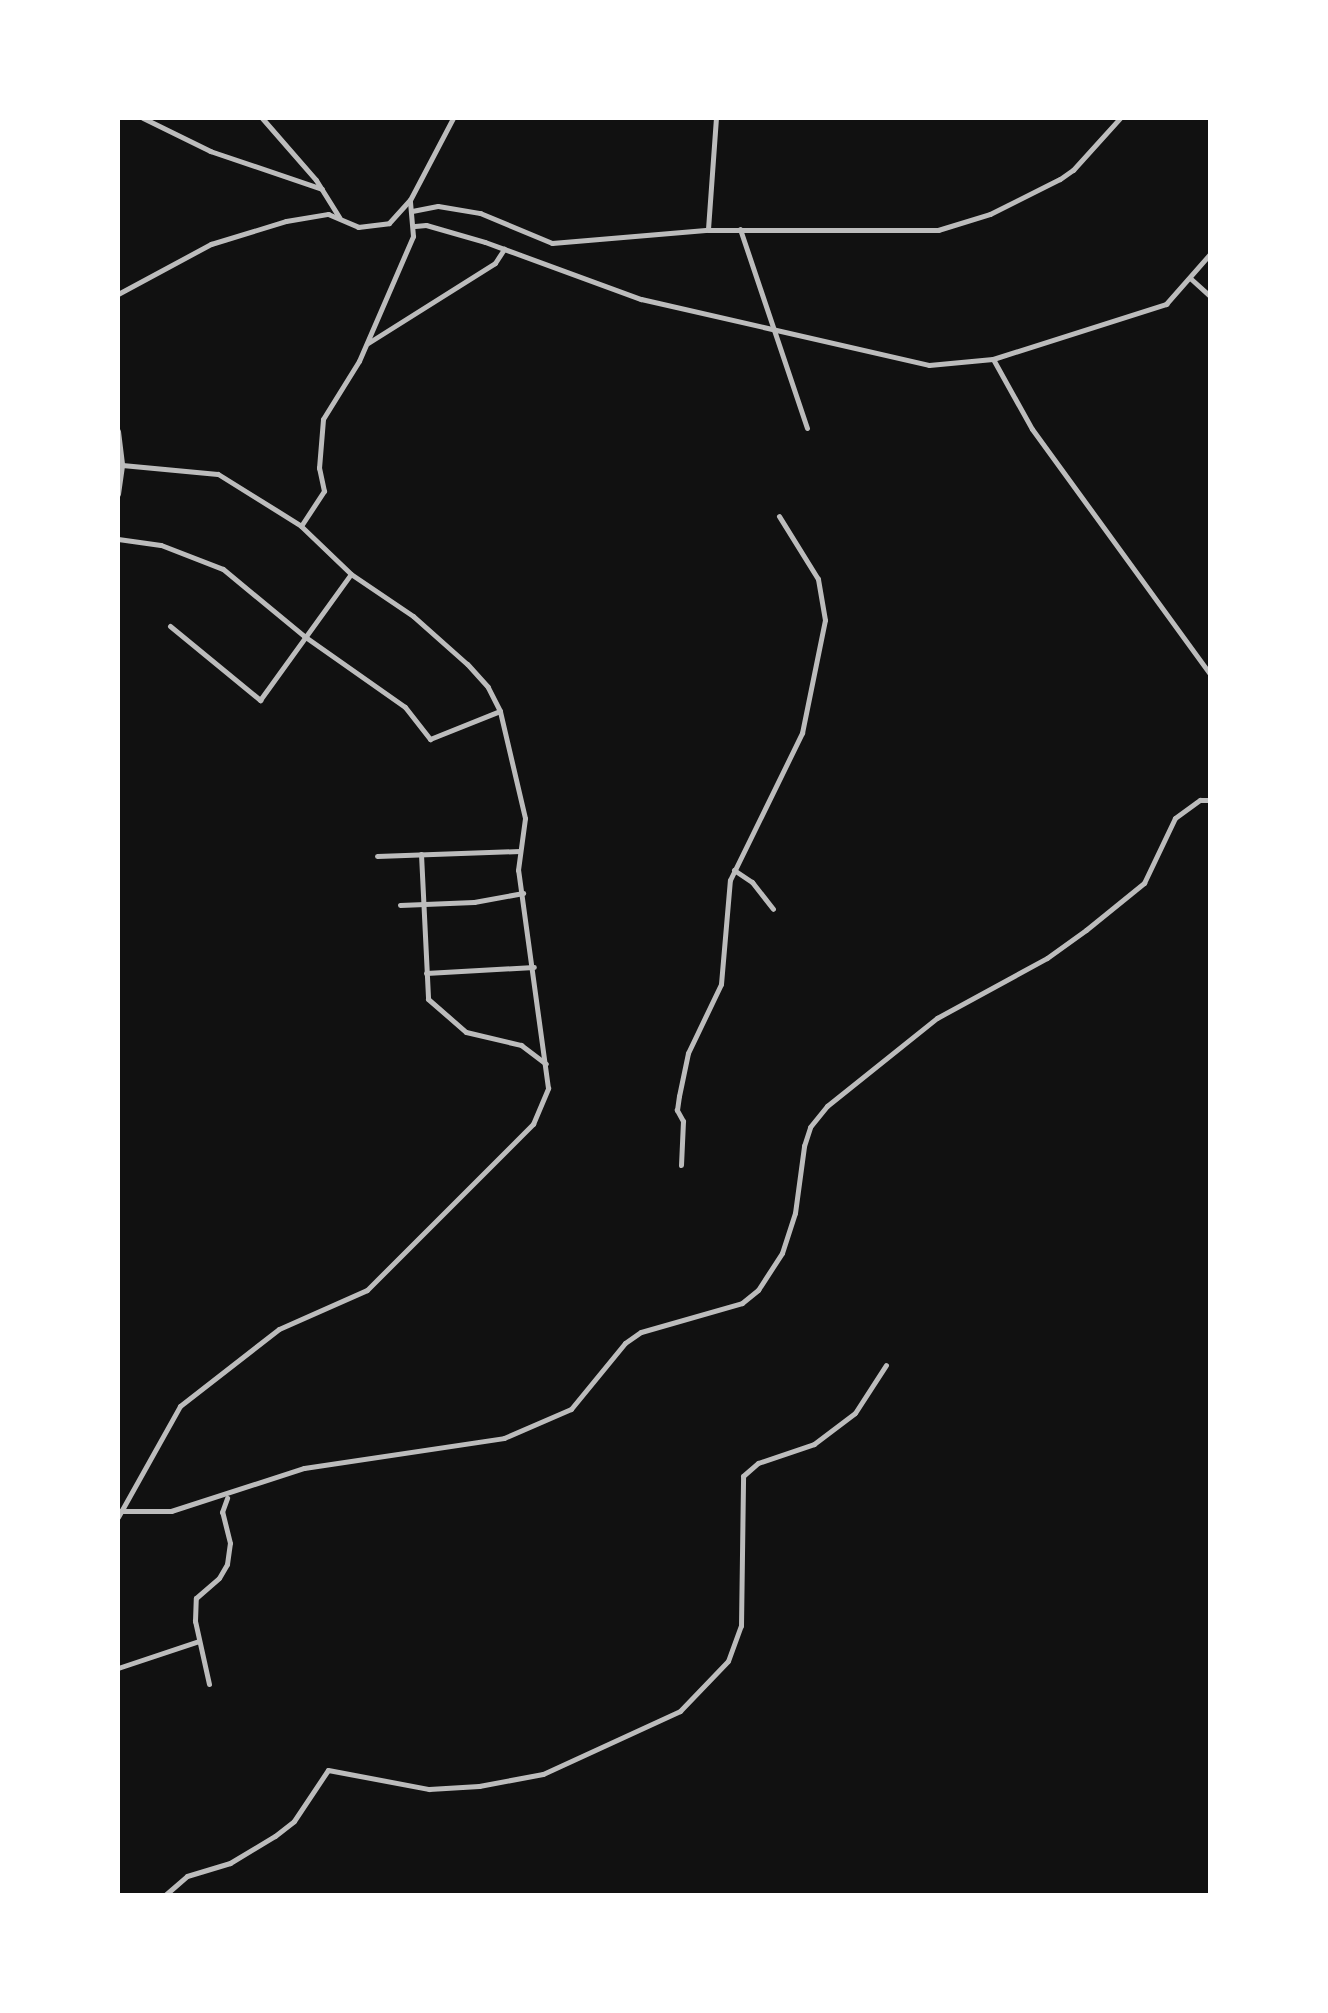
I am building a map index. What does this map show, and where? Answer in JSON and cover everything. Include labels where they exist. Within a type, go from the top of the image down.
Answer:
[{"type":"street","points":[[143,118],[210,151],[322,190]]},
{"type":"street","points":[[262,118],[322,190],[341,220]]},
{"type":"street","points":[[118,294],[227,238],[320,214],[365,227],[389,223],[410,200],[453,118]]},
{"type":"street","points":[[708,230],[716,118]]},
{"type":"street","points":[[412,211],[438,206],[480,212],[552,244],[708,230],[921,232],[968,222],[1019,201],[1074,170],[1120,118]]},
{"type":"street","points":[[301,526],[324,490],[319,454],[323,419],[368,343],[404,263],[414,226],[410,200]]},
{"type":"street","points":[[414,226],[444,229],[614,291],[918,364],[992,359],[1166,304],[1210,254]]},
{"type":"street","points":[[740,229],[808,428]]},
{"type":"street","points":[[368,343],[480,273],[504,249]]},
{"type":"street","points":[[1190,278],[1210,296]]},
{"type":"street","points":[[992,359],[1032,430],[1210,674]]},
{"type":"street","points":[[118,431],[122,465],[118,494]]},
{"type":"street","points":[[122,465],[201,469],[218,474],[301,526],[351,574],[413,616],[488,687],[500,711],[525,818],[520,851],[522,893],[548,1088],[543,1109],[521,1138],[367,1290],[278,1329],[180,1406],[119,1510],[171,1512],[304,1468],[504,1438],[570,1409],[625,1342],[641,1332],[742,1303],[758,1290],[782,1253],[794,1213],[804,1146],[810,1127],[827,1106],[937,1018],[1047,958],[1086,930],[1144,883],[1175,818],[1200,800],[1210,800]]},
{"type":"street","points":[[681,1165],[684,1121],[677,1110],[682,1078],[688,1052],[721,984],[726,902],[734,870],[802,733],[824,620],[818,579],[779,516]]},
{"type":"street","points":[[118,539],[161,545],[222,568],[304,636],[405,707],[430,739],[500,711]]},
{"type":"street","points":[[170,626],[260,700],[351,574]]},
{"type":"street","points":[[377,856],[520,851]]},
{"type":"street","points":[[421,854],[428,999],[466,1032],[521,1045],[546,1064]]},
{"type":"street","points":[[734,870],[752,882],[773,909]]},
{"type":"street","points":[[400,905],[422,906],[522,893]]},
{"type":"street","points":[[426,972],[534,966]]},
{"type":"street","points":[[164,1896],[186,1876],[230,1863],[275,1836],[294,1821],[328,1770],[429,1789],[479,1786],[543,1774],[680,1711],[728,1660],[742,1626],[743,1476],[758,1463],[814,1444],[855,1413],[886,1365]]},
{"type":"street","points":[[209,1684],[198,1641],[196,1598],[219,1578],[230,1554],[222,1512],[228,1496]]},
{"type":"street","points":[[118,1668],[198,1641]]}]
